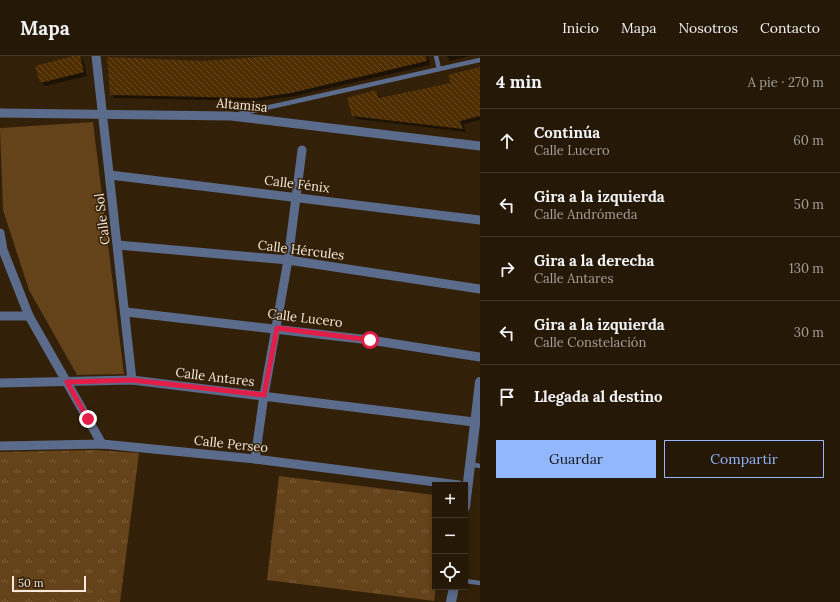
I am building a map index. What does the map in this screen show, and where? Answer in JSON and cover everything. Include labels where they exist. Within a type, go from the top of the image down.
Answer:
[{"type":"street","name":"Calle Sol","points":[[96,56],[126,312],[132,380]]},
{"type":"street","name":"Altamisa","points":[[0,113],[103,113],[231,116],[480,146]]},
{"type":"street","points":[[255,459],[264,395],[288,260],[302,150]]},
{"type":"street","name":"Calle Fénix","points":[[110,175],[480,220]]},
{"type":"street","points":[[0,233],[2,250],[29,316],[102,444]]},
{"type":"street","name":"Calle Hércules","points":[[118,245],[288,260],[480,289]]},
{"type":"street","name":"Calle Lucero","points":[[126,312],[277,328],[370,340],[480,357]]},
{"type":"street","points":[[0,316],[29,316]]},
{"type":"street","name":"Calle Antares","points":[[0,383],[132,380],[264,395],[474,422]]},
{"type":"street","points":[[466,482],[475,465],[474,422],[480,382]]},
{"type":"street","name":"Calle Perseo","points":[[0,446],[102,444],[255,459],[433,482]]},
{"type":"street","points":[[452,602],[454,590]]},
{"type":"lane","points":[[436,56],[439,69]]},
{"type":"lane","points":[[231,116],[480,60]]},
{"type":"lane","points":[[468,582],[480,584]]},
{"type":"green space","points":[[93,122],[124,374],[77,375],[29,290],[3,210],[0,128]]},
{"type":"green space","points":[[95,450],[139,453],[120,602],[0,602],[0,452]]},
{"type":"green space","points":[[279,476],[432,495],[432,590],[436,590],[434,601],[267,580]]},
{"type":"building","points":[[73,56],[80,56],[84,72],[40,83],[35,66]]},
{"type":"building","points":[[273,56],[426,56],[427,61],[291,93],[255,98],[110,95],[107,57],[203,61]]},
{"type":"building","points":[[480,67],[480,116],[460,121],[463,129],[352,116],[347,98],[376,90],[379,98],[451,83],[448,75]]},
{"type":"route","points":[[88,419],[67,382],[132,380],[264,395],[277,328],[370,340]]}]
